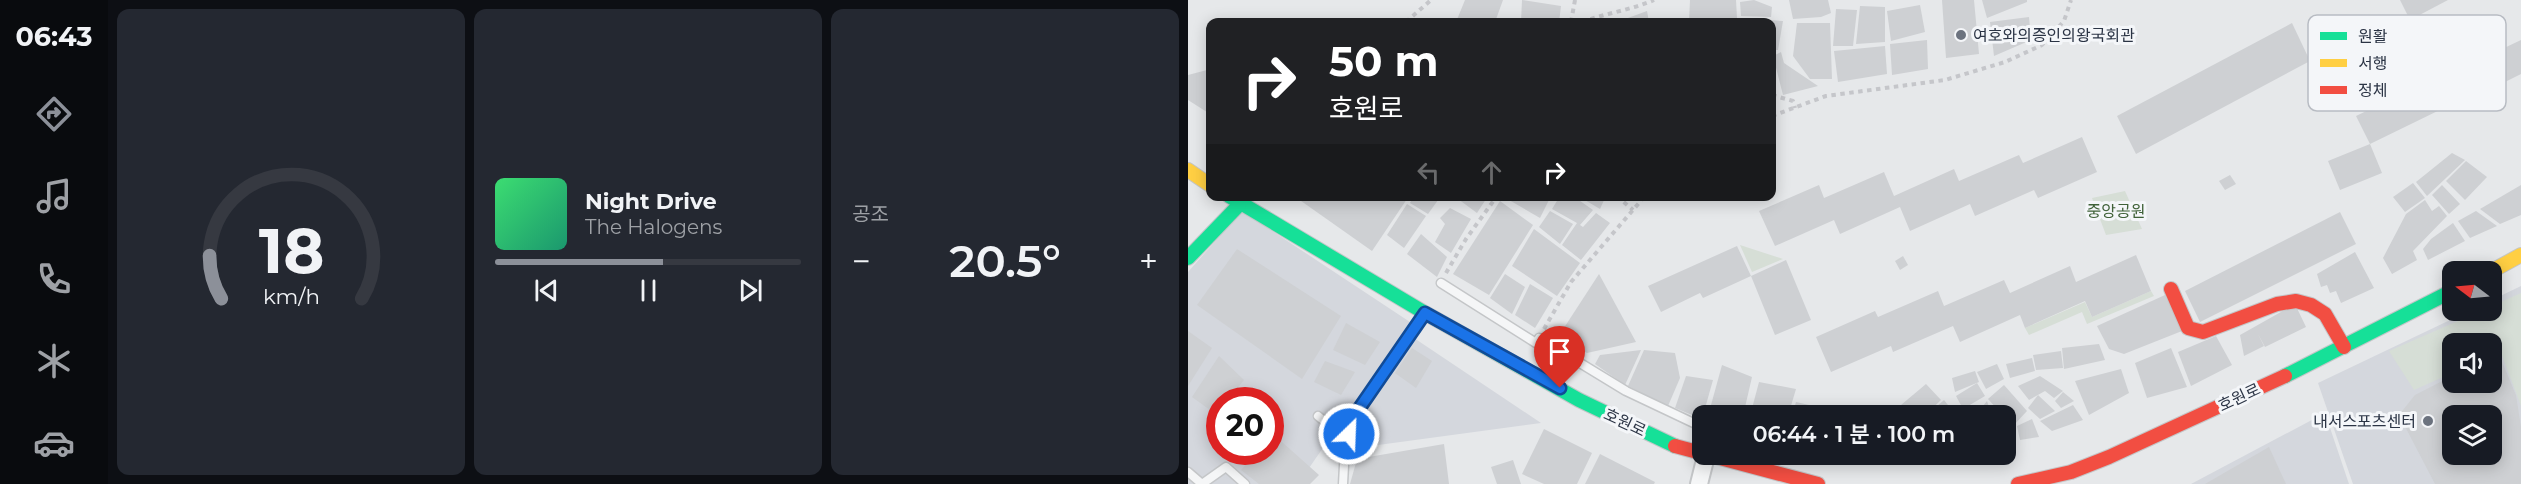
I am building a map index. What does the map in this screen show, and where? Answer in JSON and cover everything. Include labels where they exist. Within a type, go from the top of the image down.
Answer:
[{"type":"street","points":[[1188,170],[1206,182]]},
{"type":"street","points":[[1188,258],[1234,201]]},
{"type":"street","name":"호원로","points":[[1234,201],[1579,400],[1692,452]]},
{"type":"street","points":[[2502,265],[2521,255]]},
{"type":"street","points":[[2172,289],[2188,328],[2203,332],[2277,304],[2296,301],[2311,305],[2325,314],[2344,347]]},
{"type":"street","name":"호원로","points":[[2018,484],[2072,472],[2109,457],[2344,347],[2442,296]]},
{"type":"street","points":[[1699,484],[1704,465]]},
{"type":"street","name":"호원로","points":[[1753,465],[1818,484]]},
{"type":"lane","points":[[1441,283],[1626,392],[1692,422]]},
{"type":"lane","points":[[1343,484],[1345,447],[1354,416],[1425,313]]},
{"type":"lane","points":[[1318,416],[1329,425],[1349,434]]},
{"type":"lane","points":[[1188,471],[1202,484],[1226,467],[1245,484]]},
{"type":"path","points":[[1411,18],[1431,0]]},
{"type":"path","points":[[1572,18],[1575,0]]},
{"type":"path","points":[[1593,18],[1631,9],[1654,0]]},
{"type":"path","points":[[1776,115],[1826,96],[1946,80],[2005,62],[2042,45],[2064,21],[2071,0]]},
{"type":"path","points":[[1776,95],[1792,101],[1795,108]]},
{"type":"path","points":[[1441,283],[1466,240],[1493,201]]},
{"type":"path","points":[[1623,201],[1633,210]]},
{"type":"path","points":[[1537,341],[1571,282],[1641,201]]},
{"type":"shaded area","points":[[1242,211],[1410,322],[1298,484],[1188,484],[1188,272]]},
{"type":"shaded area","points":[[2521,286],[2521,484],[2353,484],[2318,383],[2448,321],[2502,321],[2502,295]]},
{"type":"shaded area","points":[[1414,338],[1541,423],[1356,448],[1363,414]]},
{"type":"shaded area","points":[[2325,413],[2349,484],[2191,484]]},
{"type":"green space","name":"중앙공원","points":[[2125,191],[2142,229],[2106,235],[2092,198]]},
{"type":"green space","points":[[1740,245],[1783,259],[1752,272]]},
{"type":"green space","points":[[2151,291],[2154,296],[2087,324],[2082,312],[2029,335],[2025,328],[2085,302],[2092,317]]},
{"type":"green space","points":[[2521,293],[2521,406],[2502,356],[2502,333],[2442,333],[2442,377],[2414,390],[2389,351],[2458,321],[2502,321],[2502,302]]},
{"type":"building","points":[[1465,0],[1503,0],[1496,18],[1458,18]]},
{"type":"building","points":[[1522,0],[1561,6],[1560,18],[1521,18]]},
{"type":"building","points":[[1690,0],[1736,0],[1737,18],[1689,18]]},
{"type":"building","points":[[1754,0],[1772,7],[1771,17],[1741,16],[1740,2]]},
{"type":"building","points":[[1789,0],[1828,0],[1831,13],[1821,17],[1793,19]]},
{"type":"building","name":"여호와의증인의왕국회관","points":[[1942,0],[1974,0],[1979,54],[1946,58]]},
{"type":"building","points":[[1982,0],[2027,0],[2027,2],[1987,18]]},
{"type":"building","points":[[2400,0],[2448,0],[2420,15],[2408,15]]},
{"type":"building","points":[[1920,5],[1925,32],[1891,41],[1887,11]]},
{"type":"building","points":[[1860,6],[1885,7],[1885,42],[1856,44]]},
{"type":"building","points":[[1836,9],[1857,10],[1853,46],[1833,46]]},
{"type":"building","points":[[1647,11],[1648,18],[1628,18]]},
{"type":"building","points":[[2029,17],[2031,40],[1994,56],[1990,22]]},
{"type":"building","points":[[1776,20],[1783,21],[1778,50],[1776,50]]},
{"type":"building","points":[[1797,23],[1830,23],[1832,79],[1810,79],[1793,56]]},
{"type":"building","points":[[2292,23],[2308,57],[2308,62],[2136,154],[2117,116]]},
{"type":"building","points":[[1927,40],[1928,69],[1892,75],[1890,44]]},
{"type":"building","points":[[2521,40],[2521,74],[2506,82],[2506,47]]},
{"type":"building","points":[[1885,46],[1887,74],[1838,82],[1834,51]]},
{"type":"building","points":[[1781,52],[1784,63],[1818,86],[1783,95],[1776,68],[1776,54]]},
{"type":"building","points":[[1206,70],[1206,111],[1188,100],[1188,75]]},
{"type":"building","points":[[2366,111],[2438,111],[2370,144],[2356,116]]},
{"type":"building","points":[[2082,137],[2097,172],[2038,198],[2034,190],[1975,216],[1970,204],[1910,231],[1900,207],[1840,234],[1834,220],[1775,246],[1759,211],[1819,185],[1824,198],[1884,172],[1894,196],[1954,169],[1959,181],[2019,155],[2023,163]]},
{"type":"building","points":[[2370,144],[2382,173],[2340,190],[2328,161]]},
{"type":"building","points":[[2452,153],[2465,160],[2427,196],[2416,182]]},
{"type":"building","points":[[2466,161],[2487,177],[2465,200],[2446,181]]},
{"type":"building","points":[[2230,175],[2236,184],[2225,190],[2219,181]]},
{"type":"building","points":[[2413,183],[2425,198],[2405,212],[2393,197]]},
{"type":"building","points":[[2442,185],[2460,204],[2449,214],[2432,195]]},
{"type":"building","points":[[2521,185],[2521,215],[2500,224],[2480,209]]},
{"type":"building","points":[[2425,200],[2432,211],[2439,206],[2447,216],[2413,251],[2417,260],[2392,274],[2383,258],[2406,214]]},
{"type":"building","points":[[1301,201],[1406,201],[1372,251]]},
{"type":"building","points":[[1411,201],[1437,201],[1428,214],[1410,203]]},
{"type":"building","points":[[1461,201],[1485,201],[1477,213]]},
{"type":"building","points":[[1500,201],[1533,225],[1489,295],[1453,274]]},
{"type":"building","points":[[1511,201],[1548,201],[1540,218]]},
{"type":"building","points":[[1557,201],[1580,201],[1593,210],[1580,225],[1583,227],[1596,213],[1610,223],[1581,260],[1562,245],[1577,223],[1552,209]]},
{"type":"building","points":[[1586,201],[1604,201],[1600,209]]},
{"type":"building","points":[[1407,204],[1426,216],[1404,248],[1387,235]]},
{"type":"building","points":[[1450,208],[1471,219],[1451,253],[1435,242],[1445,224],[1440,218]]},
{"type":"building","points":[[1550,211],[1573,224],[1560,244],[1539,227]]},
{"type":"building","points":[[2476,211],[2497,226],[2470,238],[2458,221]]},
{"type":"building","points":[[2340,212],[2356,244],[2200,322],[2185,291]]},
{"type":"building","points":[[2453,223],[2465,241],[2428,260],[2423,249],[2431,239]]},
{"type":"building","points":[[1534,229],[1580,263],[1557,296],[1512,266]]},
{"type":"building","points":[[1421,234],[1447,257],[1437,277],[1407,254]]},
{"type":"building","points":[[1737,246],[1751,276],[1703,298],[1700,293],[1661,312],[1648,286]]},
{"type":"building","points":[[1237,249],[1341,316],[1302,379],[1197,305]]},
{"type":"building","points":[[2355,252],[2374,288],[2341,303],[2336,291],[2330,293],[2327,285],[2321,287],[2317,274]]},
{"type":"building","points":[[2136,255],[2151,291],[2092,317],[2085,301],[2025,328],[2020,315],[1960,342],[1953,326],[1893,352],[1891,346],[1831,372],[1816,337],[1875,311],[1878,317],[1938,291],[1944,306],[2004,280],[2010,293],[2070,266],[2076,282]]},
{"type":"building","points":[[1903,256],[1908,265],[1900,270],[1895,261]]},
{"type":"building","points":[[1786,260],[1811,320],[1775,335],[1751,276]]},
{"type":"building","points":[[1505,274],[1525,287],[1512,314],[1490,298]]},
{"type":"building","points":[[1599,274],[1636,342],[1587,353],[1560,334]]},
{"type":"building","points":[[1530,284],[1553,298],[1535,328],[1515,315]]},
{"type":"building","points":[[2165,295],[2182,331],[2124,354],[2109,349],[2097,326]]},
{"type":"building","points":[[2295,304],[2306,327],[2265,347],[2258,334],[2264,346],[2244,356],[2240,335]]},
{"type":"building","points":[[1346,323],[1380,342],[1365,365],[1333,350]]},
{"type":"building","points":[[1188,331],[1212,348],[1188,386]]},
{"type":"building","points":[[2216,336],[2232,365],[2191,386],[2178,352]]},
{"type":"building","points":[[2099,344],[2105,360],[2064,369],[2062,348]]},
{"type":"building","points":[[1412,348],[1432,361],[1416,388],[1395,373]]},
{"type":"building","points":[[2171,348],[2187,387],[2147,398],[2135,363]]},
{"type":"building","points":[[1641,350],[1625,385],[1595,364],[1600,355]]},
{"type":"building","points":[[1644,350],[1675,353],[1680,378],[1668,406],[1628,386]]},
{"type":"building","points":[[2061,351],[2063,368],[2036,370],[2033,355]]},
{"type":"building","points":[[1219,356],[1244,380],[1238,387],[1206,387],[1206,407],[1192,397]]},
{"type":"building","points":[[2032,358],[2035,371],[2010,378],[2006,364]]},
{"type":"building","points":[[1325,361],[1355,372],[1341,395],[1314,382]]},
{"type":"building","name":"내서스포츠센터","points":[[2502,362],[2516,395],[2521,427],[2521,484],[2435,484],[2399,415],[2415,395],[2442,381],[2442,393],[2502,393]]},
{"type":"building","points":[[1997,364],[2004,379],[1986,389],[1977,372]]},
{"type":"building","points":[[1722,365],[1752,377],[1746,405],[1711,405]]},
{"type":"building","points":[[2121,369],[2129,393],[2089,415],[2075,381]]},
{"type":"building","points":[[1975,371],[1979,382],[1955,392],[1952,378]]},
{"type":"building","points":[[1686,376],[1713,380],[1706,405],[1692,405],[1692,415],[1675,408]]},
{"type":"building","points":[[2040,376],[2063,391],[2054,398],[2045,391],[2029,400],[2018,386]]},
{"type":"building","points":[[1759,382],[1796,389],[1791,405],[1753,405]]},
{"type":"building","points":[[1977,383],[1985,396],[1970,405],[1961,405],[1956,396]]},
{"type":"building","points":[[1926,384],[1941,400],[1936,405],[1901,405]]},
{"type":"building","points":[[2004,385],[2027,411],[2016,423],[2016,405],[1994,405],[1988,399]]},
{"type":"building","points":[[2063,392],[2074,401],[2061,408],[2055,401]]},
{"type":"building","points":[[2038,395],[2055,411],[2040,419],[2028,408]]},
{"type":"building","points":[[1944,400],[1948,405],[1938,405]]},
{"type":"building","points":[[2073,405],[2083,420],[2052,431],[2040,421]]},
{"type":"building","points":[[2032,419],[2039,437],[2020,440],[2017,426]]},
{"type":"building","points":[[1544,429],[1592,453],[1577,484],[1544,484],[1522,474]]},
{"type":"building","points":[[1284,444],[1319,475],[1310,484],[1259,484],[1241,470],[1246,465],[1284,465]]},
{"type":"building","points":[[1444,444],[1449,484],[1350,484],[1357,459]]},
{"type":"building","points":[[2269,447],[2286,484],[2205,484]]},
{"type":"building","points":[[1600,454],[1655,482],[1654,484],[1585,484]]},
{"type":"building","points":[[1513,460],[1521,484],[1497,484],[1491,467]]},
{"type":"traffic: fast","points":[[1237,201],[1425,313],[1579,400],[1675,446]]},
{"type":"traffic: fast","points":[[1188,258],[1239,205]]},
{"type":"traffic: fast","points":[[2285,376],[2442,296]]},
{"type":"traffic: slow","points":[[1188,170],[1206,182]]},
{"type":"traffic: slow","points":[[2502,265],[2521,255]]},
{"type":"traffic: jam","points":[[2171,289],[2188,328],[2203,332],[2277,304],[2296,301],[2311,305],[2325,314],[2344,347]]},
{"type":"traffic: jam","points":[[2018,484],[2071,472],[2109,457],[2285,376]]},
{"type":"traffic: jam","points":[[1675,446],[1818,484]]},
{"type":"place","name":"여호와의증인의왕국회관","points":[[1961,35]]},
{"type":"place","name":"내서스포츠센터","points":[[2428,421]]},
{"type":"route","points":[[1349,434],[1354,416],[1425,313],[1560,388]]}]
